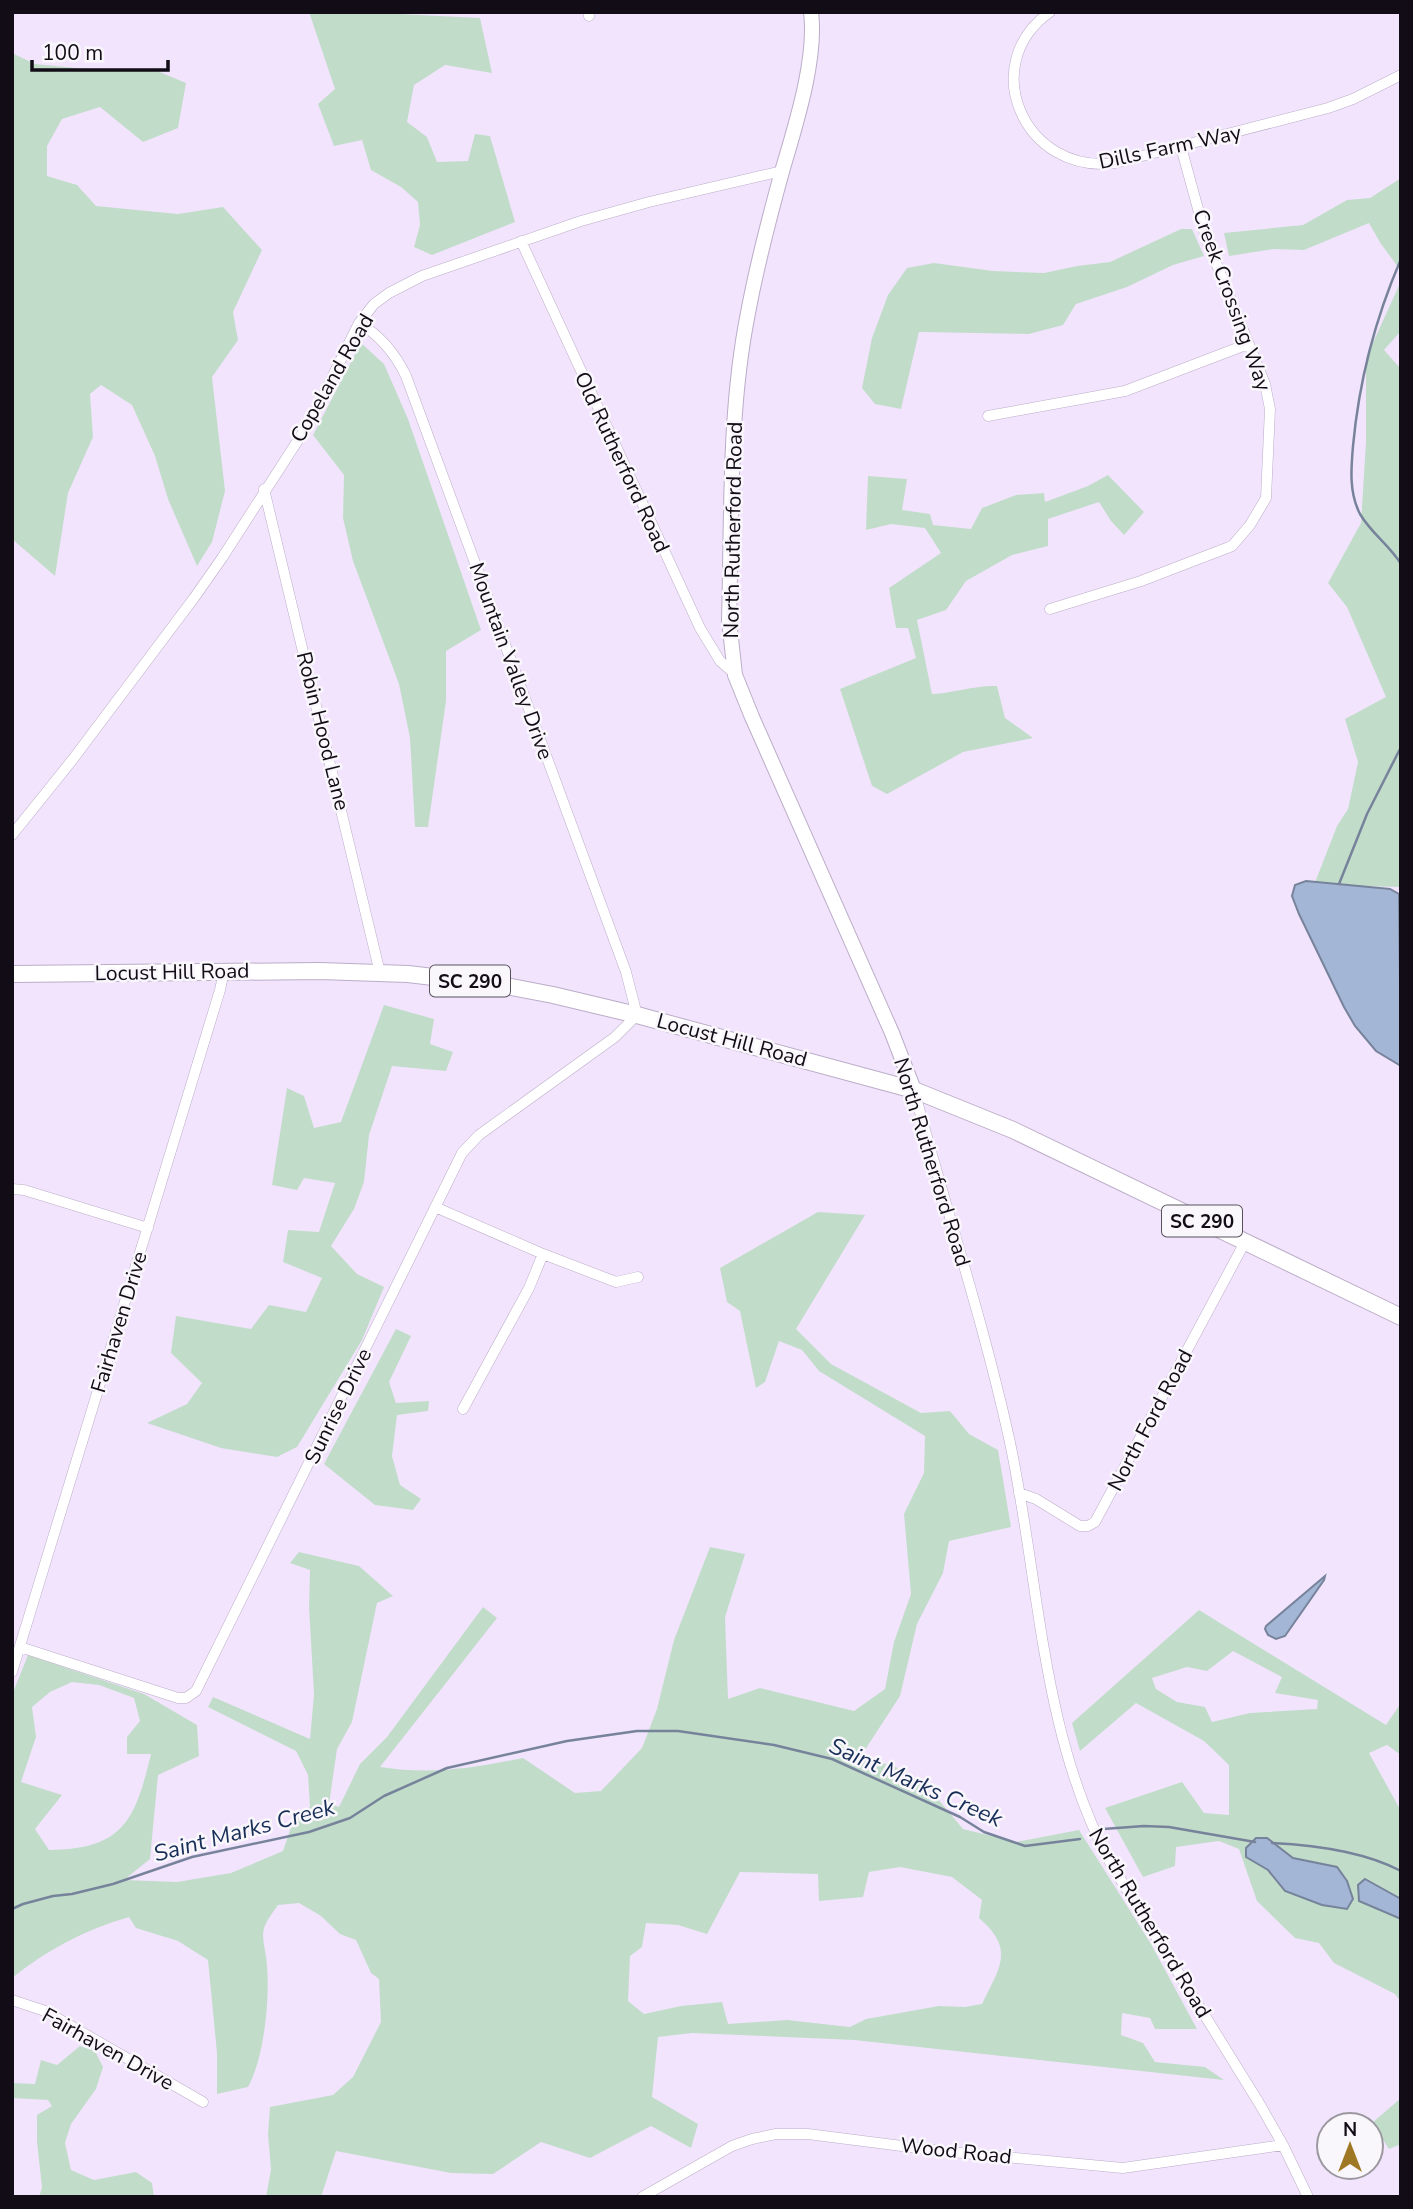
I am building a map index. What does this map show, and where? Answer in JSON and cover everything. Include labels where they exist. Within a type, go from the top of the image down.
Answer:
[{"type":"main road","name":"Locust Hill Road","points":[[12,974],[224,971],[380,973],[501,985],[637,1015],[914,1090],[1023,1135],[1401,1317]]},
{"type":"street","name":"North Rutherford Road","points":[[811,12],[810,54],[748,312],[737,384],[729,620],[735,674],[764,747],[892,1033],[914,1090],[996,1384],[1019,1493],[1055,1708],[1070,1768],[1085,1811],[1111,1864],[1255,2096],[1308,2197]]},
{"type":"street","name":"Dills Farm Way","points":[[1050,12],[1029,33],[1015,68],[1019,107],[1041,142],[1064,157],[1089,164],[1115,163],[1328,108],[1401,75]]},
{"type":"street","name":"Creek Crossing Way","points":[[1050,610],[1140,581],[1232,546],[1250,525],[1266,498],[1270,408],[1265,384],[1206,237],[1181,147]]},
{"type":"street","name":"Copeland Road","points":[[12,835],[194,598],[311,419],[359,323],[374,304],[404,284],[581,221],[782,171]]},
{"type":"street","name":"Old Rutherford Road","points":[[521,241],[700,628],[720,661],[735,674]]},
{"type":"street","name":"Mountain Valley Drive","points":[[359,323],[387,345],[406,376],[626,972],[637,1015]]},
{"type":"street","points":[[988,416],[1125,391],[1248,344]]},
{"type":"street","name":"Robin Hood Lane","points":[[264,489],[380,973]]},
{"type":"street","name":"Fairhaven Drive","points":[[12,1672],[224,971]]},
{"type":"street","name":"Sunrise Drive","points":[[20,1647],[178,1698],[190,1697],[196,1691],[457,1162],[470,1143],[615,1037],[637,1015]]},
{"type":"street","points":[[12,1189],[24,1189],[148,1228]]},
{"type":"street","points":[[435,1207],[616,1282],[638,1277]]},
{"type":"street","name":"North Ford Road","points":[[1019,1493],[1035,1499],[1080,1527],[1088,1527],[1095,1522],[1245,1242]]},
{"type":"street","points":[[463,1409],[529,1288],[543,1254]]},
{"type":"street","name":"Fairhaven Drive","points":[[12,2000],[45,2011],[203,2102]]},
{"type":"street","name":"Wood Road","points":[[642,2197],[732,2146],[776,2134],[808,2134],[941,2151],[1123,2168],[1283,2145]]},
{"type":"green space","points":[[309,12],[480,18],[492,73],[445,65],[414,85],[407,122],[427,137],[437,162],[468,161],[475,134],[490,136],[515,222],[432,255],[414,247],[420,225],[418,202],[401,187],[371,170],[362,140],[334,146],[318,104],[335,89]]},
{"type":"green space","points":[[12,53],[35,64],[86,69],[155,70],[186,83],[178,128],[143,142],[100,107],[62,119],[47,146],[47,176],[77,185],[96,206],[178,214],[223,207],[262,250],[233,312],[238,340],[212,377],[225,491],[212,542],[197,566],[168,499],[155,456],[132,405],[101,385],[90,394],[93,437],[68,493],[55,576],[12,539]]},
{"type":"green space","points":[[1401,178],[1401,271],[1369,223],[1304,250],[1274,249],[1229,256],[1224,233],[1303,225],[1347,200],[1370,198]]},
{"type":"green space","points":[[1181,229],[1192,229],[1204,256],[1173,265],[1127,287],[1076,304],[1063,325],[1029,334],[919,332],[901,409],[875,404],[862,388],[872,338],[888,295],[907,268],[934,263],[993,271],[1044,273],[1110,262]]},
{"type":"green space","points":[[1401,281],[1401,331],[1384,350],[1401,369],[1401,887],[1314,885],[1337,826],[1348,809],[1358,762],[1345,719],[1386,697],[1347,607],[1328,583],[1361,523],[1366,442],[1366,358]]},
{"type":"green space","points":[[361,343],[384,364],[408,419],[481,630],[446,651],[446,701],[428,827],[415,827],[410,738],[399,684],[353,561],[343,518],[344,475],[313,435]]},
{"type":"green space","points":[[1108,475],[1144,512],[1124,535],[1099,502],[1048,519],[1048,546],[1012,555],[966,581],[946,610],[917,620],[932,694],[997,686],[1005,718],[1033,738],[963,752],[887,794],[872,786],[840,689],[916,658],[908,628],[896,628],[889,588],[941,553],[925,528],[891,524],[866,530],[868,476],[907,479],[902,510],[930,514],[933,525],[971,529],[982,508],[1016,495],[1044,493],[1045,502],[1088,486]]},
{"type":"green space","points":[[384,1005],[434,1019],[430,1044],[453,1052],[446,1071],[392,1066],[369,1135],[364,1182],[354,1209],[331,1246],[357,1274],[384,1287],[362,1340],[297,1447],[277,1457],[221,1448],[147,1423],[187,1404],[202,1383],[171,1353],[176,1316],[251,1329],[269,1305],[306,1312],[322,1278],[283,1262],[288,1230],[319,1232],[335,1183],[304,1178],[297,1190],[272,1185],[287,1088],[304,1096],[314,1128],[341,1122]]},
{"type":"green space","points":[[818,1212],[865,1215],[796,1329],[831,1364],[921,1413],[950,1411],[969,1434],[998,1450],[1011,1527],[949,1541],[943,1573],[917,1624],[900,1696],[861,1756],[904,1770],[938,1799],[963,1829],[1016,1842],[1079,1830],[1151,1944],[1197,2029],[1155,2029],[1150,2018],[1122,2013],[1121,2035],[1143,2043],[1155,2062],[1205,2067],[1224,2080],[854,2040],[692,2033],[658,2037],[652,2097],[698,2124],[691,2148],[651,2126],[590,2158],[541,2142],[493,2174],[451,2173],[336,2151],[321,2197],[266,2197],[271,2170],[268,2134],[270,2107],[333,2095],[353,2077],[381,2022],[379,1979],[371,1973],[356,1940],[340,1934],[321,1916],[299,1903],[278,1905],[263,1932],[268,1995],[265,2028],[254,2075],[248,2087],[217,2094],[217,2053],[208,1960],[178,1941],[136,1928],[129,1917],[68,1941],[12,1978],[12,1695],[28,1655],[144,1694],[197,1725],[199,1756],[158,1775],[150,1859],[124,1880],[177,1882],[231,1873],[283,1851],[295,1815],[310,1807],[308,1775],[296,1751],[208,1707],[213,1697],[310,1739],[314,1694],[309,1607],[310,1570],[290,1563],[299,1552],[359,1566],[393,1596],[377,1603],[352,1722],[337,1749],[329,1804],[339,1807],[360,1764],[387,1737],[483,1607],[497,1618],[380,1767],[452,1769],[523,1758],[575,1793],[601,1791],[642,1748],[657,1709],[674,1640],[710,1547],[745,1554],[725,1617],[728,1699],[760,1688],[854,1711],[885,1689],[894,1642],[911,1594],[904,1514],[924,1473],[925,1436],[819,1371],[802,1350],[779,1341],[765,1382],[756,1388],[740,1311],[727,1302],[720,1268]],"holes":[[[72,1682],[99,1685],[134,1698],[140,1721],[127,1737],[127,1754],[151,1754],[139,1797],[122,1827],[110,1837],[94,1844],[49,1850],[35,1829],[62,1795],[21,1782],[36,1737],[32,1707],[50,1692]],[[900,1867],[952,1877],[982,1900],[979,1918],[990,1929],[1001,1950],[998,1969],[982,2004],[965,2007],[939,2006],[866,2019],[850,2027],[787,2020],[728,2024],[722,2002],[681,2006],[644,2014],[628,2001],[630,1956],[642,1947],[646,1923],[678,1925],[707,1934],[740,1872],[818,1874],[819,1901],[863,1897],[869,1872]]]},
{"type":"green space","points":[[396,1329],[411,1336],[389,1382],[396,1403],[429,1401],[428,1411],[397,1415],[392,1456],[400,1485],[421,1499],[413,1510],[375,1505],[324,1464]]},
{"type":"green space","points":[[1199,1610],[1386,1725],[1401,1703],[1401,1755],[1387,1745],[1369,1753],[1401,1811],[1401,2002],[1395,1994],[1334,1963],[1319,1943],[1295,1938],[1257,1901],[1239,1849],[1219,1841],[1176,1847],[1175,1866],[1143,1877],[1105,1808],[1182,1782],[1204,1813],[1229,1815],[1229,1765],[1204,1741],[1136,1703],[1080,1751],[1072,1723]],"holes":[[[1233,1651],[1282,1677],[1275,1693],[1318,1700],[1317,1709],[1250,1713],[1212,1722],[1205,1707],[1177,1702],[1156,1689],[1152,1678],[1187,1667],[1207,1671]]]},
{"type":"green space","points":[[80,2046],[95,2051],[103,2067],[96,2089],[71,2124],[65,2143],[71,2170],[94,2180],[136,2172],[152,2183],[154,2197],[39,2197],[42,2188],[37,2115],[52,2106],[48,2100],[12,2098],[12,2083],[35,2084],[41,2060],[57,2065]]},
{"type":"green space","points":[[1401,2098],[1401,2144],[1389,2149],[1385,2143],[1385,2112]]},
{"type":"water","points":[[1306,881],[1390,889],[1399,894],[1401,1066],[1376,1051],[1355,1026],[1344,1007],[1292,896],[1295,885]]},
{"type":"water","points":[[1325,1576],[1285,1636],[1276,1639],[1268,1635],[1266,1626]]},
{"type":"water","points":[[1256,1838],[1267,1838],[1293,1858],[1337,1867],[1347,1881],[1353,1899],[1347,1909],[1322,1905],[1285,1891],[1268,1870],[1246,1857],[1246,1848]]},
{"type":"water","points":[[1365,1879],[1401,1899],[1401,1919],[1359,1901],[1358,1885]]},
{"type":"waterway","points":[[1401,259],[1383,304],[1364,374],[1351,472],[1352,489],[1360,514],[1401,564]]},
{"type":"waterway","points":[[1339,884],[1367,814],[1401,747]]},
{"type":"waterway","name":"Saint Marks Creek","points":[[12,1909],[53,1896],[113,1884],[192,1857],[309,1832],[350,1818],[384,1796],[447,1768],[567,1741],[637,1731],[678,1731],[774,1745],[832,1759],[960,1817],[984,1832],[1025,1846],[1080,1839]]},
{"type":"waterway","name":"Saint Marks Creek","points":[[1103,1829],[1169,1827],[1255,1842]]},
{"type":"waterway","name":"Saint Marks Creek","points":[[1272,1843],[1338,1851],[1387,1864],[1401,1871]]}]
